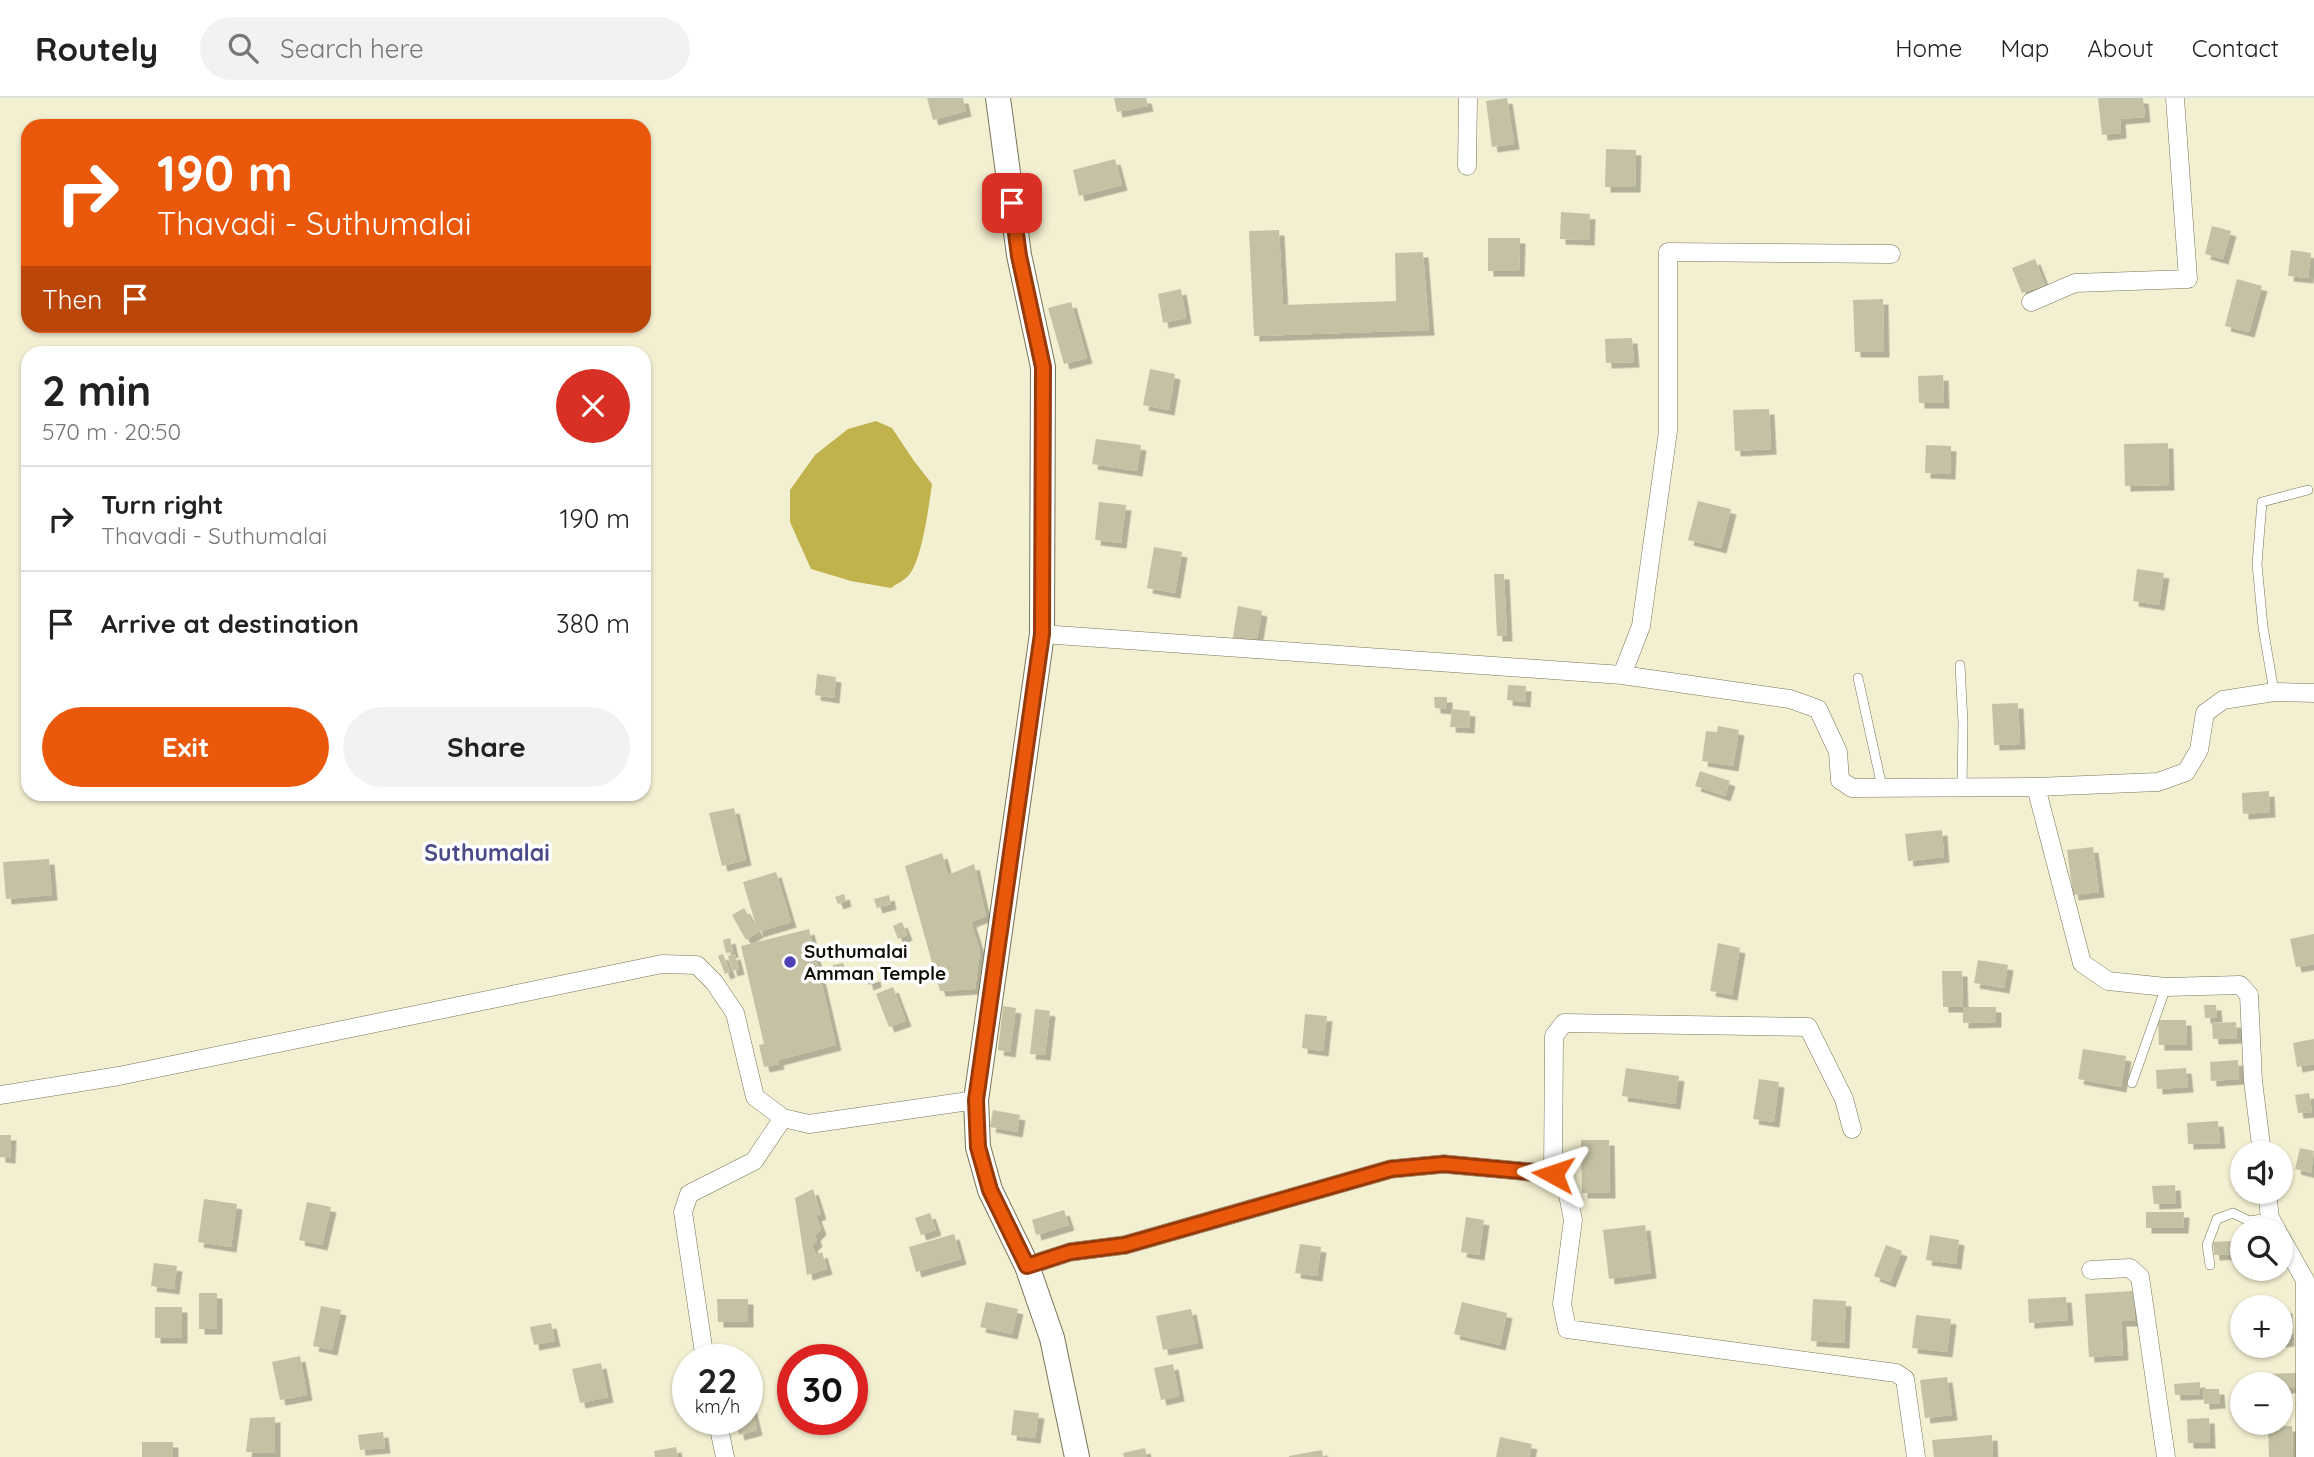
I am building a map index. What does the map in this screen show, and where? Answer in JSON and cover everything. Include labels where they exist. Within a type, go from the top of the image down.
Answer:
[{"type":"main road","points":[[998,98],[1019,256],[1043,367],[1042,634],[976,1100],[978,1147],[990,1190],[1027,1266],[1052,1338],[1077,1457]]},
{"type":"street","points":[[1466,166],[1468,98]]},
{"type":"street","points":[[2031,302],[2075,283],[2188,279],[2175,98]]},
{"type":"street","points":[[1622,676],[1640,626],[1668,432],[1668,252],[1891,254]]},
{"type":"street","points":[[1042,634],[1622,676],[1790,699],[1818,709],[1838,752],[1840,780],[1852,788],[2036,787],[2158,782],[2186,772],[2199,750],[2205,713],[2223,700],[2274,692],[2314,693]]},
{"type":"street","points":[[2036,787],[2082,963],[2108,981],[2166,987],[2240,985],[2249,995],[2253,1081],[2260,1141]]},
{"type":"street","points":[[0,1094],[119,1076],[662,964],[697,965],[714,982],[735,1013],[755,1097],[783,1118],[810,1124],[976,1100]]},
{"type":"street","points":[[1553,1174],[1553,1036],[1564,1023],[1808,1027],[1844,1099],[1852,1129]]},
{"type":"street","points":[[703,1344],[682,1212],[689,1194],[754,1161],[783,1118]]},
{"type":"street","points":[[1027,1266],[1070,1252],[1125,1245],[1391,1169],[1444,1164],[1553,1174],[1566,1185],[1573,1220],[1562,1304],[1567,1329],[1896,1373],[1905,1379],[1916,1457]]},
{"type":"street","points":[[2293,1254],[2309,1277],[2305,1457]]},
{"type":"street","points":[[2091,1270],[2130,1268],[2140,1277],[2166,1457]]},
{"type":"street","points":[[720,1435],[725,1457]]},
{"type":"lane","points":[[2274,692],[2263,627],[2257,564],[2262,502],[2308,490]]},
{"type":"lane","points":[[1960,665],[1962,787]]},
{"type":"lane","points":[[1858,678],[1882,787]]},
{"type":"lane","points":[[2132,1083],[2166,987]]},
{"type":"lane","points":[[2210,1265],[2207,1245],[2217,1219],[2233,1213],[2243,1218]]},
{"type":"shaded area","points":[[876,421],[892,428],[932,484],[924,532],[914,568],[905,579],[891,588],[851,581],[811,569],[790,522],[790,490],[815,455],[848,429]]},
{"type":"building","points":[[927,98],[963,98],[966,111],[933,120]]},
{"type":"building","points":[[1114,98],[1146,98],[1148,106],[1117,112]]},
{"type":"building","points":[[1507,98],[1514,144],[1492,147],[1486,101]]},
{"type":"building","points":[[2098,98],[2143,98],[2145,117],[2120,119],[2121,133],[2102,135]]},
{"type":"building","points":[[1606,149],[1636,150],[1635,187],[1605,187]]},
{"type":"building","points":[[1115,159],[1122,185],[1079,196],[1073,170]]},
{"type":"building","points":[[1561,212],[1590,214],[1589,240],[1560,239]]},
{"type":"building","points":[[2212,226],[2231,231],[2223,259],[2205,254]]},
{"type":"building","points":[[1279,230],[1283,305],[1396,301],[1395,253],[1423,252],[1429,330],[1254,336],[1249,231]]},
{"type":"building","points":[[1488,238],[1520,238],[1519,271],[1488,271]]},
{"type":"building","points":[[2291,250],[2311,253],[2308,278],[2288,276]]},
{"type":"building","points":[[2035,259],[2045,285],[2022,293],[2012,268]]},
{"type":"building","points":[[2237,279],[2262,286],[2249,332],[2225,326]]},
{"type":"building","points":[[1181,289],[1186,318],[1163,323],[1158,294]]},
{"type":"building","points":[[1883,299],[1884,352],[1855,352],[1853,300]]},
{"type":"building","points":[[1071,302],[1087,358],[1064,364],[1048,308]]},
{"type":"building","points":[[1632,338],[1634,362],[1606,363],[1605,339]]},
{"type":"building","points":[[1150,369],[1175,374],[1169,410],[1143,405]]},
{"type":"building","points":[[1943,375],[1944,403],[1919,403],[1918,376]]},
{"type":"building","points":[[1769,409],[1771,449],[1735,451],[1733,410]]},
{"type":"building","points":[[1096,439],[1141,445],[1137,471],[1092,464]]},
{"type":"building","points":[[2168,443],[2169,485],[2125,486],[2124,444]]},
{"type":"building","points":[[1926,445],[1951,446],[1950,474],[1925,473]]},
{"type":"building","points":[[1698,501],[1731,509],[1721,548],[1688,540]]},
{"type":"building","points":[[1099,502],[1126,505],[1121,543],[1095,540]]},
{"type":"building","points":[[1154,547],[1182,552],[1175,593],[1147,588]]},
{"type":"building","points":[[2137,569],[2164,573],[2159,605],[2133,601]]},
{"type":"building","points":[[1494,574],[1504,574],[1507,636],[1497,636]]},
{"type":"building","points":[[1238,606],[1262,611],[1256,646],[1232,642]]},
{"type":"building","points":[[817,674],[836,677],[834,698],[815,695]]},
{"type":"building","points":[[1508,685],[1526,686],[1525,702],[1507,700]]},
{"type":"building","points":[[1434,697],[1447,697],[1447,709],[1435,708]]},
{"type":"building","points":[[2018,703],[2020,744],[1994,745],[1992,704]]},
{"type":"building","points":[[1452,709],[1470,711],[1469,728],[1450,727]]},
{"type":"building","points":[[1718,726],[1739,730],[1733,766],[1702,761],[1706,731],[1717,732]]},
{"type":"building","points":[[1700,771],[1730,781],[1725,796],[1695,786]]},
{"type":"building","points":[[2269,791],[2270,812],[2243,814],[2242,793]]},
{"type":"building","points":[[734,808],[746,860],[722,866],[709,813]]},
{"type":"building","points":[[1942,830],[1944,857],[1908,861],[1905,834]]},
{"type":"building","points":[[2093,847],[2099,892],[2073,895],[2067,850]]},
{"type":"building","points":[[942,853],[948,875],[974,864],[986,916],[971,922],[980,951],[975,989],[940,991],[905,866]]},
{"type":"building","points":[[49,859],[52,895],[6,899],[3,862]]},
{"type":"building","points":[[776,872],[791,922],[758,932],[743,882]]},
{"type":"building","points":[[844,894],[846,901],[838,904],[835,897]]},
{"type":"building","points":[[889,895],[891,904],[877,908],[874,899]]},
{"type":"building","points":[[744,908],[758,932],[746,940],[732,915]]},
{"type":"building","points":[[902,922],[907,935],[898,939],[893,926]]},
{"type":"building","points":[[809,929],[836,1045],[778,1060],[779,1064],[764,1067],[759,1045],[764,1044],[741,946]]},
{"type":"building","points":[[2314,934],[2314,964],[2296,967],[2290,939]]},
{"type":"building","points":[[730,938],[733,952],[726,953],[723,940]]},
{"type":"building","points":[[1718,943],[1740,948],[1732,995],[1710,991]]},
{"type":"building","points":[[723,954],[730,972],[725,974],[718,956]]},
{"type":"building","points":[[735,954],[739,969],[732,971],[728,956]]},
{"type":"building","points":[[1978,960],[2008,965],[2004,988],[1974,983]]},
{"type":"building","points":[[843,963],[845,969],[835,972],[833,965]]},
{"type":"building","points":[[1942,971],[1962,971],[1963,1007],[1943,1007]]},
{"type":"building","points":[[875,976],[876,982],[868,985],[866,978]]},
{"type":"building","points":[[893,987],[906,1021],[889,1027],[876,994]]},
{"type":"building","points":[[2204,1005],[2216,1005],[2217,1017],[2205,1018]]},
{"type":"building","points":[[1003,1006],[1016,1008],[1010,1052],[998,1050]]},
{"type":"building","points":[[1963,1007],[1996,1007],[1996,1022],[1963,1023]]},
{"type":"building","points":[[1035,1009],[1050,1011],[1045,1055],[1030,1054]]},
{"type":"building","points":[[1305,1014],[1327,1016],[1323,1051],[1302,1048]]},
{"type":"building","points":[[2158,1020],[2186,1020],[2187,1045],[2159,1045]]},
{"type":"building","points":[[2236,1022],[2237,1038],[2213,1039],[2212,1023]]},
{"type":"building","points":[[2314,1039],[2314,1064],[2297,1067],[2293,1043]]},
{"type":"building","points":[[2083,1049],[2126,1056],[2121,1087],[2078,1079]]},
{"type":"building","points":[[2238,1060],[2239,1079],[2211,1081],[2210,1062]]},
{"type":"building","points":[[1626,1068],[1679,1076],[1675,1104],[1622,1096]]},
{"type":"building","points":[[2186,1068],[2188,1087],[2157,1089],[2156,1070]]},
{"type":"building","points":[[1759,1079],[1779,1082],[1774,1122],[1753,1119]]},
{"type":"building","points":[[2309,1093],[2312,1112],[2298,1113],[2295,1095]]},
{"type":"building","points":[[993,1110],[1020,1115],[1017,1132],[990,1127]]},
{"type":"building","points":[[2218,1121],[2220,1143],[2188,1144],[2187,1123]]},
{"type":"building","points":[[0,1135],[11,1135],[10,1158],[0,1157]]},
{"type":"building","points":[[1581,1140],[1609,1140],[1610,1193],[1582,1193]]},
{"type":"building","points":[[2300,1148],[2314,1151],[2311,1173],[2295,1169]]},
{"type":"building","points":[[2175,1185],[2176,1203],[2154,1204],[2152,1186]]},
{"type":"building","points":[[813,1189],[821,1214],[816,1216],[821,1229],[812,1246],[816,1255],[822,1252],[827,1269],[807,1275],[795,1198]]},
{"type":"building","points":[[204,1199],[237,1204],[231,1247],[198,1242]]},
{"type":"building","points":[[307,1202],[331,1207],[322,1245],[299,1240]]},
{"type":"building","points":[[1064,1210],[1069,1225],[1036,1235],[1032,1220]]},
{"type":"building","points":[[2146,1212],[2184,1212],[2183,1228],[2146,1228]]},
{"type":"building","points":[[930,1213],[936,1230],[921,1235],[915,1218]]},
{"type":"building","points":[[1466,1217],[1484,1220],[1479,1255],[1461,1252]]},
{"type":"building","points":[[1645,1225],[1651,1273],[1609,1279],[1603,1230]]},
{"type":"building","points":[[954,1234],[961,1259],[916,1272],[909,1247]]},
{"type":"building","points":[[1930,1235],[1959,1240],[1956,1264],[1926,1260]]},
{"type":"building","points":[[2230,1241],[2230,1254],[2214,1255],[2213,1242]]},
{"type":"building","points":[[1300,1244],[1321,1247],[1317,1276],[1295,1273]]},
{"type":"building","points":[[1886,1245],[1902,1251],[1890,1282],[1874,1276]]},
{"type":"building","points":[[154,1263],[177,1266],[174,1289],[151,1286]]},
{"type":"building","points":[[2133,1291],[2135,1321],[2121,1321],[2123,1355],[2089,1357],[2085,1294]]},
{"type":"building","points":[[199,1293],[217,1293],[217,1329],[199,1329]]},
{"type":"building","points":[[2066,1297],[2068,1320],[2029,1323],[2028,1299]]},
{"type":"building","points":[[717,1299],[748,1299],[748,1322],[718,1322]]},
{"type":"building","points":[[1813,1299],[1846,1301],[1844,1343],[1811,1341]]},
{"type":"building","points":[[986,1302],[1018,1309],[1012,1334],[980,1327]]},
{"type":"building","points":[[1462,1302],[1507,1313],[1500,1345],[1454,1334]]},
{"type":"building","points":[[321,1306],[341,1310],[332,1350],[313,1346]]},
{"type":"building","points":[[155,1307],[182,1307],[182,1338],[155,1338]]},
{"type":"building","points":[[1191,1309],[1198,1343],[1163,1350],[1156,1316]]},
{"type":"building","points":[[1916,1315],[1951,1319],[1947,1352],[1912,1348]]},
{"type":"building","points":[[551,1323],[555,1341],[534,1345],[530,1327]]},
{"type":"building","points":[[300,1356],[307,1395],[280,1400],[272,1362]]},
{"type":"building","points":[[601,1363],[608,1397],[580,1403],[572,1369]]},
{"type":"building","points":[[1173,1364],[1179,1396],[1161,1400],[1154,1368]]},
{"type":"building","points":[[2293,1373],[2298,1373],[2298,1388],[2293,1388]]},
{"type":"building","points":[[1947,1377],[1952,1415],[1925,1418],[1920,1380]]},
{"type":"building","points":[[2200,1382],[2200,1394],[2175,1395],[2174,1384]]},
{"type":"building","points":[[2203,1389],[2219,1389],[2220,1403],[2204,1404]]},
{"type":"building","points":[[1014,1410],[1039,1413],[1035,1438],[1011,1435]]},
{"type":"building","points":[[275,1417],[275,1453],[246,1452],[250,1418]]},
{"type":"building","points":[[2209,1418],[2210,1443],[2188,1443],[2187,1419]]},
{"type":"building","points":[[383,1432],[385,1448],[360,1450],[358,1435]]},
{"type":"building","points":[[1992,1435],[1993,1457],[1934,1457],[1932,1440]]},
{"type":"building","points":[[2268,1435],[2292,1435],[2293,1457],[2269,1457]]},
{"type":"building","points":[[1500,1437],[1532,1444],[1529,1457],[1496,1457]]},
{"type":"building","points":[[142,1442],[173,1442],[173,1457],[142,1457]]},
{"type":"building","points":[[676,1447],[678,1457],[655,1457],[654,1451]]},
{"type":"building","points":[[1145,1448],[1147,1457],[1124,1457],[1123,1453]]},
{"type":"building","points":[[1322,1450],[1323,1457],[1289,1457],[1289,1456]]},
{"type":"place","name":"Suthumalai Amman Temple","points":[[790,962]]},
{"type":"district","name":"Suthumalai","points":[[487,852]]},
{"type":"route","points":[[1012,203],[1019,256],[1043,367],[1042,634],[976,1100],[978,1147],[990,1190],[1027,1266],[1070,1252],[1125,1245],[1391,1169],[1444,1164],[1553,1174]]}]
